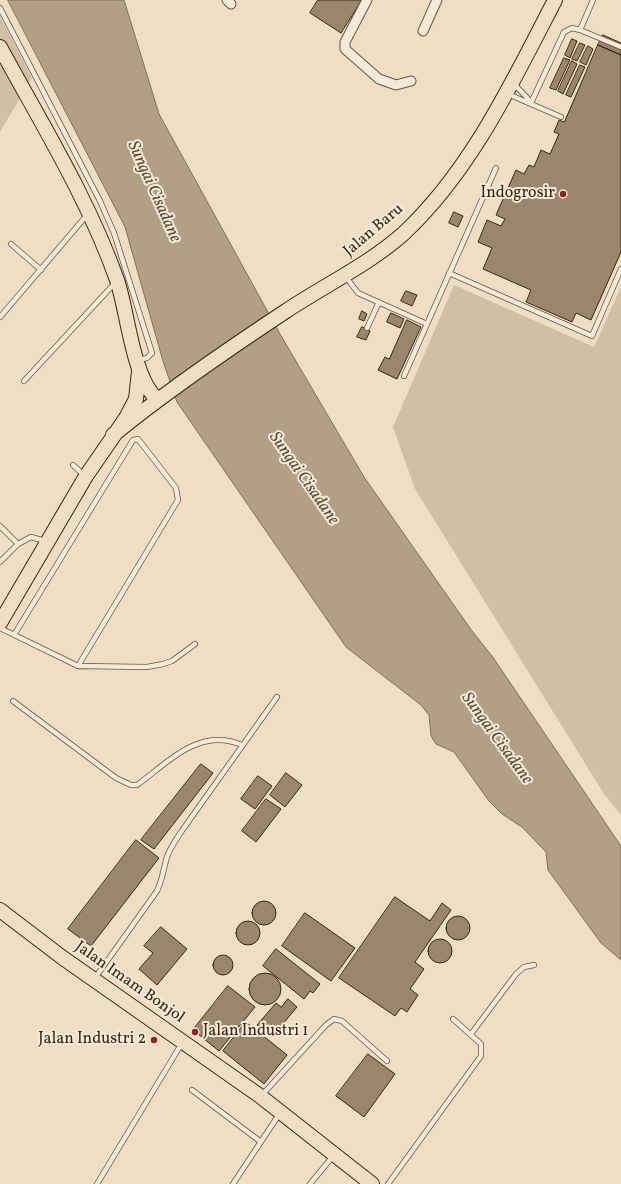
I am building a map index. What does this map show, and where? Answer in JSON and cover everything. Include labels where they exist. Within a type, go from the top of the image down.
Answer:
[{"type":"main road","name":"Jalan Baru","points":[[113,435],[160,397],[288,310],[344,276],[403,234],[436,197],[467,158],[505,94],[555,0]]},
{"type":"main road","points":[[0,47],[89,212],[117,280],[138,364],[149,390],[160,397]]},
{"type":"main road","points":[[0,622],[86,476],[126,418],[136,399],[138,364]]},
{"type":"main road","name":"Jalan Imam Bonjol","points":[[0,910],[94,980],[282,1112],[372,1184]]},
{"type":"street","points":[[368,0],[345,42],[344,49],[379,79],[396,85],[411,81]]},
{"type":"street","points":[[423,31],[437,0]]},
{"type":"lane","points":[[580,30],[593,0]]},
{"type":"lane","points":[[0,8],[100,202],[114,233],[152,353],[138,364]]},
{"type":"lane","points":[[531,103],[564,32],[572,28],[580,30],[621,47]]},
{"type":"lane","points":[[512,81],[520,91],[525,94],[531,103]]},
{"type":"lane","points":[[505,94],[531,103],[561,117]]},
{"type":"lane","points":[[404,376],[496,168]]},
{"type":"lane","points":[[0,318],[89,212]]},
{"type":"lane","points":[[11,244],[41,270]]},
{"type":"lane","points":[[449,274],[592,336],[621,269]]},
{"type":"lane","points":[[344,276],[358,292],[427,324]]},
{"type":"lane","points":[[24,381],[117,280]]},
{"type":"lane","points":[[367,328],[379,302]]},
{"type":"lane","points":[[14,635],[133,440],[138,439],[176,488],[178,500],[78,666]]},
{"type":"lane","points":[[73,465],[86,476]]},
{"type":"lane","points":[[0,526],[18,544]]},
{"type":"lane","points":[[0,562],[18,544],[31,537],[47,542]]},
{"type":"lane","points":[[0,628],[78,666],[147,666],[163,664],[172,661],[195,644]]},
{"type":"lane","points":[[94,980],[102,966],[157,891],[164,876],[171,847],[276,697]]},
{"type":"lane","points":[[14,702],[116,778],[131,785],[137,785],[196,744],[220,739],[242,745]]},
{"type":"lane","points":[[471,1034],[516,974],[523,968],[534,965]]},
{"type":"lane","points":[[260,1096],[326,1025],[334,1019],[342,1021],[386,1061]]},
{"type":"lane","points":[[388,1184],[481,1056],[481,1044],[453,1019]]},
{"type":"lane","points":[[97,1184],[183,1042]]},
{"type":"lane","points":[[192,1090],[261,1142]]},
{"type":"lane","points":[[233,1184],[276,1118],[282,1112]]},
{"type":"lane","points":[[310,1184],[334,1155]]},
{"type":"shaded area","points":[[0,16],[32,78],[0,132]]},
{"type":"shaded area","points":[[454,285],[594,347],[621,287],[621,815],[604,794],[415,489],[393,427]]},
{"type":"water","name":"Sungai Cisadane","points":[[8,0],[124,0],[159,114],[280,334],[364,477],[472,631],[492,656],[621,846],[621,960],[601,943],[548,870],[546,852],[522,827],[502,814],[489,801],[454,752],[436,744],[431,736],[429,715],[421,705],[346,647],[177,402],[163,361],[125,227]]},
{"type":"building","points":[[318,0],[362,0],[341,33],[310,13]]},
{"type":"building","points":[[603,35],[621,43],[621,55],[598,45]]},
{"type":"building","points":[[572,39],[577,41],[570,58],[565,55]]},
{"type":"building","points":[[580,43],[585,45],[577,61],[572,59]]},
{"type":"building","name":"Indogrosir","points":[[598,45],[621,55],[621,252],[591,320],[576,313],[572,322],[526,302],[531,290],[483,269],[492,248],[478,242],[487,220],[501,226],[505,219],[496,215],[516,170],[524,174],[529,165],[534,167],[541,150],[550,154],[559,134],[554,132],[559,120],[564,122]]},
{"type":"building","points":[[588,46],[593,49],[586,65],[580,62]]},
{"type":"building","points":[[564,58],[570,60],[556,90],[550,88]]},
{"type":"building","points":[[572,61],[577,64],[563,94],[558,91]]},
{"type":"building","points":[[580,65],[585,67],[571,97],[566,95]]},
{"type":"building","points":[[454,212],[463,216],[458,227],[449,223]]},
{"type":"building","points":[[406,291],[417,295],[412,306],[401,301]]},
{"type":"building","points":[[362,311],[367,314],[364,321],[359,319]]},
{"type":"building","points":[[391,313],[404,319],[400,328],[387,322]]},
{"type":"building","points":[[407,320],[421,327],[397,379],[378,370],[385,357],[389,359]]},
{"type":"building","points":[[362,327],[370,331],[366,340],[357,337]]},
{"type":"building","points":[[201,764],[213,773],[154,849],[141,840]]},
{"type":"building","points":[[286,773],[302,785],[285,807],[270,795]]},
{"type":"building","points":[[258,776],[272,786],[255,809],[241,799]]},
{"type":"building","points":[[266,799],[281,809],[256,842],[242,831]]},
{"type":"building","points":[[136,840],[159,858],[91,946],[68,929]]},
{"type":"building","points":[[395,897],[430,921],[442,903],[451,910],[415,962],[424,969],[410,989],[418,995],[407,1012],[401,1008],[395,1016],[339,978]]},
{"type":"building","points":[[264,901],[272,905],[276,913],[272,921],[264,925],[256,921],[252,913],[256,905]]},
{"type":"building","points":[[305,913],[355,948],[331,981],[282,946]]},
{"type":"building","points":[[458,916],[463,917],[469,923],[469,933],[463,939],[458,940],[453,939],[447,933],[446,928],[447,923],[453,917]]},
{"type":"building","points":[[248,921],[253,922],[259,928],[259,938],[253,944],[248,945],[243,944],[237,938],[236,933],[237,928],[243,922]]},
{"type":"building","points":[[161,927],[187,949],[157,985],[139,969],[153,953],[144,946]]},
{"type":"building","points":[[440,939],[445,940],[451,946],[451,956],[445,962],[440,963],[435,962],[429,956],[428,951],[429,946],[435,940]]},
{"type":"building","points":[[276,949],[320,984],[313,993],[310,991],[304,999],[263,966]]},
{"type":"building","points":[[223,955],[230,958],[233,965],[230,972],[223,975],[216,972],[213,965],[216,958]]},
{"type":"building","points":[[262,973],[268,973],[278,980],[281,989],[280,995],[274,1002],[268,1005],[262,1005],[252,998],[249,992],[249,986],[256,976]]},
{"type":"building","points":[[228,986],[255,1007],[219,1051],[193,1030]]},
{"type":"building","points":[[288,999],[297,1007],[272,1037],[257,1025],[276,1003],[281,1007]]},
{"type":"building","points":[[246,1022],[287,1055],[264,1084],[223,1051]]},
{"type":"building","points":[[368,1054],[395,1074],[364,1117],[336,1096]]},
{"type":"place","name":"Indogrosir","points":[[563,194]]},
{"type":"place","name":"Jalan Industri 1","points":[[195,1032]]},
{"type":"place","name":"Jalan Industri 2","points":[[154,1040]]}]
